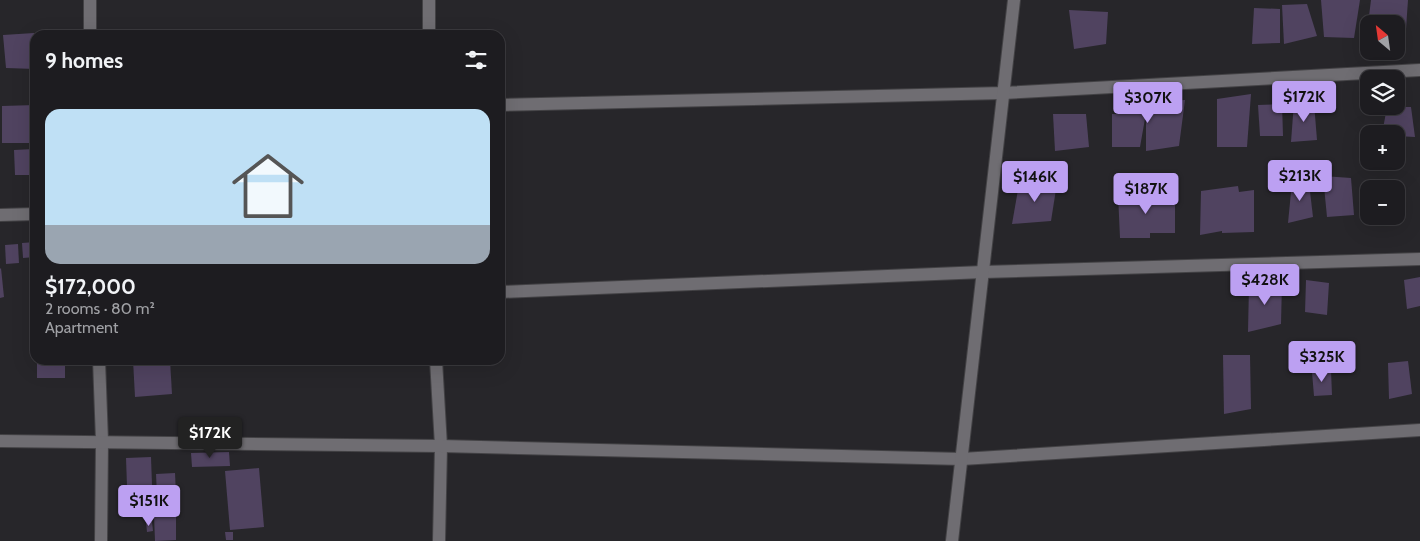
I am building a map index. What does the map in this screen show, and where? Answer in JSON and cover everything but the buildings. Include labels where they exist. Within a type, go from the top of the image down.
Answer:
[{"type":"street","points":[[90,0],[90,30]]},
{"type":"street","points":[[429,0],[429,30]]},
{"type":"street","points":[[952,541],[1014,0]]},
{"type":"street","points":[[505,105],[1004,93],[1420,70]]},
{"type":"street","points":[[0,215],[30,214]]},
{"type":"street","points":[[505,292],[983,272],[1420,259]]},
{"type":"street","points":[[99,365],[102,441],[101,541]]},
{"type":"street","points":[[436,365],[441,446],[439,541]]},
{"type":"street","points":[[0,441],[441,446],[962,459],[1420,430]]}]
